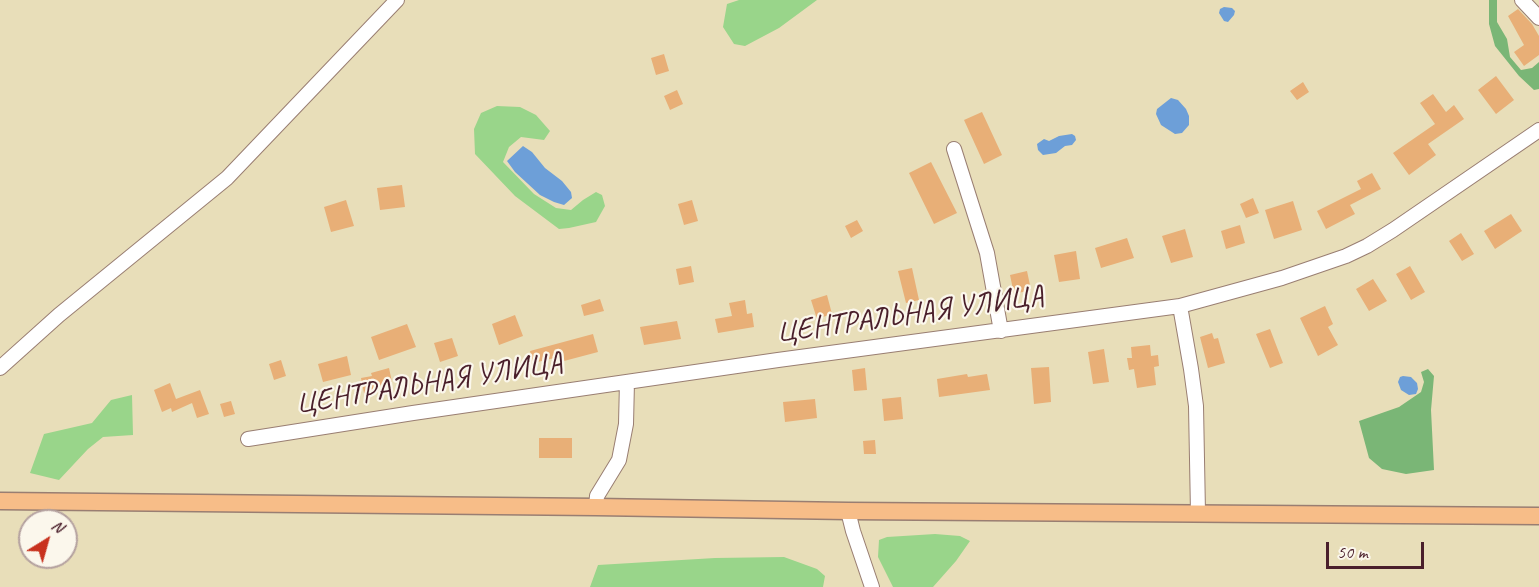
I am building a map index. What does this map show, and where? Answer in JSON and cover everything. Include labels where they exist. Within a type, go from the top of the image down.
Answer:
[{"type":"main road","points":[[0,501],[1539,516]]},
{"type":"street","points":[[0,368],[59,315],[227,178],[397,0]]},
{"type":"street","points":[[1522,0],[1539,18]]},
{"type":"street","name":"ЦЕНТРАЛЬНАЯ УЛИЦА","points":[[248,440],[425,411],[778,360],[1180,306],[1282,278],[1346,256],[1367,246],[1539,130]]},
{"type":"street","points":[[954,149],[987,253],[1001,331]]},
{"type":"street","points":[[1180,306],[1196,406],[1198,513]]},
{"type":"street","points":[[596,507],[597,496],[619,460],[626,424],[627,382]]},
{"type":"street","points":[[848,511],[872,587]]},
{"type":"green space","points":[[739,0],[817,0],[779,28],[745,46],[734,44],[723,27],[727,4]]},
{"type":"green space","points":[[1489,0],[1497,0],[1497,22],[1507,39],[1510,57],[1521,70],[1532,68],[1539,62],[1539,89],[1534,90],[1519,76],[1495,46],[1489,24]]},
{"type":"green space","points":[[497,106],[520,107],[536,115],[550,131],[544,140],[521,137],[509,147],[503,162],[534,194],[556,208],[571,210],[596,192],[602,195],[605,206],[596,222],[559,229],[515,196],[475,154],[474,129],[481,113]]},
{"type":"green space","points":[[1428,369],[1434,376],[1431,410],[1434,470],[1406,474],[1382,469],[1369,458],[1359,421],[1399,407],[1421,392],[1424,382],[1421,372]]},
{"type":"green space","points":[[132,395],[133,435],[103,437],[88,449],[59,480],[30,473],[44,434],[92,423],[111,400]]},
{"type":"green space","points":[[935,534],[960,536],[970,541],[933,587],[893,587],[878,557],[879,540],[887,537]]},
{"type":"green space","points":[[784,557],[817,569],[825,576],[823,587],[590,587],[598,565],[715,558]]},
{"type":"water","points":[[1224,7],[1235,11],[1228,22],[1224,21],[1219,13]]},
{"type":"water","points":[[1171,98],[1178,100],[1189,116],[1189,125],[1182,133],[1175,134],[1161,125],[1156,114],[1157,109]]},
{"type":"water","points":[[1072,134],[1076,140],[1072,145],[1065,146],[1056,153],[1043,155],[1038,150],[1037,144],[1044,139],[1049,141],[1059,136]]},
{"type":"water","points":[[523,146],[532,152],[545,168],[562,181],[571,192],[572,198],[564,205],[540,195],[515,172],[507,161]]},
{"type":"water","points":[[1403,376],[1411,377],[1417,383],[1416,394],[1409,395],[1401,390],[1398,382]]},
{"type":"building","points":[[1518,9],[1532,24],[1539,36],[1539,55],[1524,66],[1514,52],[1524,45],[1508,16]]},
{"type":"building","points":[[664,54],[669,71],[656,75],[651,58]]},
{"type":"building","points":[[1496,76],[1514,100],[1496,114],[1478,90]]},
{"type":"building","points":[[1303,82],[1309,92],[1297,100],[1290,91]]},
{"type":"building","points":[[677,90],[683,104],[670,110],[664,96]]},
{"type":"building","points":[[1433,94],[1446,112],[1454,105],[1464,119],[1428,144],[1436,155],[1409,175],[1393,153],[1435,124],[1420,103]]},
{"type":"building","points":[[982,112],[1002,155],[984,164],[964,120]]},
{"type":"building","points":[[931,162],[957,213],[934,224],[909,173]]},
{"type":"building","points":[[1372,173],[1381,189],[1350,205],[1355,214],[1326,229],[1317,211],[1361,189],[1357,181]]},
{"type":"building","points":[[402,185],[405,207],[380,210],[377,188]]},
{"type":"building","points":[[1253,198],[1259,213],[1246,218],[1240,204]]},
{"type":"building","points":[[346,200],[354,226],[331,232],[324,207]]},
{"type":"building","points":[[692,200],[698,221],[684,225],[678,204]]},
{"type":"building","points":[[1293,201],[1302,230],[1274,239],[1265,210]]},
{"type":"building","points":[[1511,214],[1522,231],[1495,249],[1484,231]]},
{"type":"building","points":[[857,220],[863,231],[851,238],[845,226]]},
{"type":"building","points":[[1240,225],[1245,243],[1226,249],[1221,231]]},
{"type":"building","points":[[1185,229],[1193,257],[1171,263],[1162,236]]},
{"type":"building","points":[[1461,233],[1474,254],[1462,261],[1449,241]]},
{"type":"building","points":[[1127,238],[1134,258],[1101,268],[1095,248]]},
{"type":"building","points":[[1076,251],[1080,279],[1059,282],[1054,255]]},
{"type":"building","points":[[691,266],[694,282],[679,285],[676,269]]},
{"type":"building","points":[[1410,266],[1425,292],[1411,300],[1396,274]]},
{"type":"building","points":[[912,268],[919,300],[906,303],[898,271]]},
{"type":"building","points":[[1027,271],[1031,290],[1014,294],[1010,275]]},
{"type":"building","points":[[1373,279],[1387,301],[1369,311],[1356,289]]},
{"type":"building","points":[[827,295],[832,314],[817,319],[811,300]]},
{"type":"building","points":[[600,299],[604,311],[584,316],[581,305]]},
{"type":"building","points":[[745,300],[747,314],[752,313],[754,327],[718,333],[715,319],[732,316],[729,303]]},
{"type":"building","points":[[1325,306],[1333,324],[1328,327],[1338,345],[1318,356],[1300,318]]},
{"type":"building","points":[[515,315],[523,336],[499,345],[492,324]]},
{"type":"building","points":[[677,321],[681,339],[644,345],[640,327]]},
{"type":"building","points":[[407,324],[416,347],[379,360],[371,337]]},
{"type":"building","points":[[1270,329],[1283,363],[1270,368],[1256,334]]},
{"type":"building","points":[[1212,333],[1214,339],[1218,338],[1225,363],[1208,368],[1200,337]]},
{"type":"building","points":[[593,334],[598,352],[564,361],[563,356],[533,363],[530,351]]},
{"type":"building","points":[[452,338],[458,356],[440,362],[434,343]]},
{"type":"building","points":[[1150,345],[1151,356],[1158,355],[1159,366],[1154,367],[1156,385],[1137,388],[1134,369],[1129,370],[1127,358],[1132,358],[1131,347]]},
{"type":"building","points":[[1104,349],[1109,382],[1093,384],[1088,352]]},
{"type":"building","points":[[347,356],[351,375],[323,382],[318,364]]},
{"type":"building","points":[[281,360],[286,376],[274,380],[269,364]]},
{"type":"building","points":[[1049,367],[1051,402],[1034,404],[1031,368]]},
{"type":"building","points":[[389,368],[392,382],[364,393],[361,378],[372,376],[371,373]]},
{"type":"building","points":[[865,368],[867,390],[854,391],[852,370]]},
{"type":"building","points":[[967,374],[968,377],[987,374],[990,390],[939,397],[937,379]]},
{"type":"building","points":[[170,383],[176,399],[200,390],[209,414],[197,418],[192,403],[172,412],[171,408],[162,412],[154,390]]},
{"type":"building","points":[[901,397],[903,419],[884,421],[882,399]]},
{"type":"building","points":[[815,399],[817,418],[785,422],[783,402]]},
{"type":"building","points":[[231,401],[235,414],[224,417],[220,404]]},
{"type":"building","points":[[539,438],[572,438],[572,458],[539,458]]},
{"type":"building","points":[[875,440],[876,454],[864,454],[863,441]]}]
